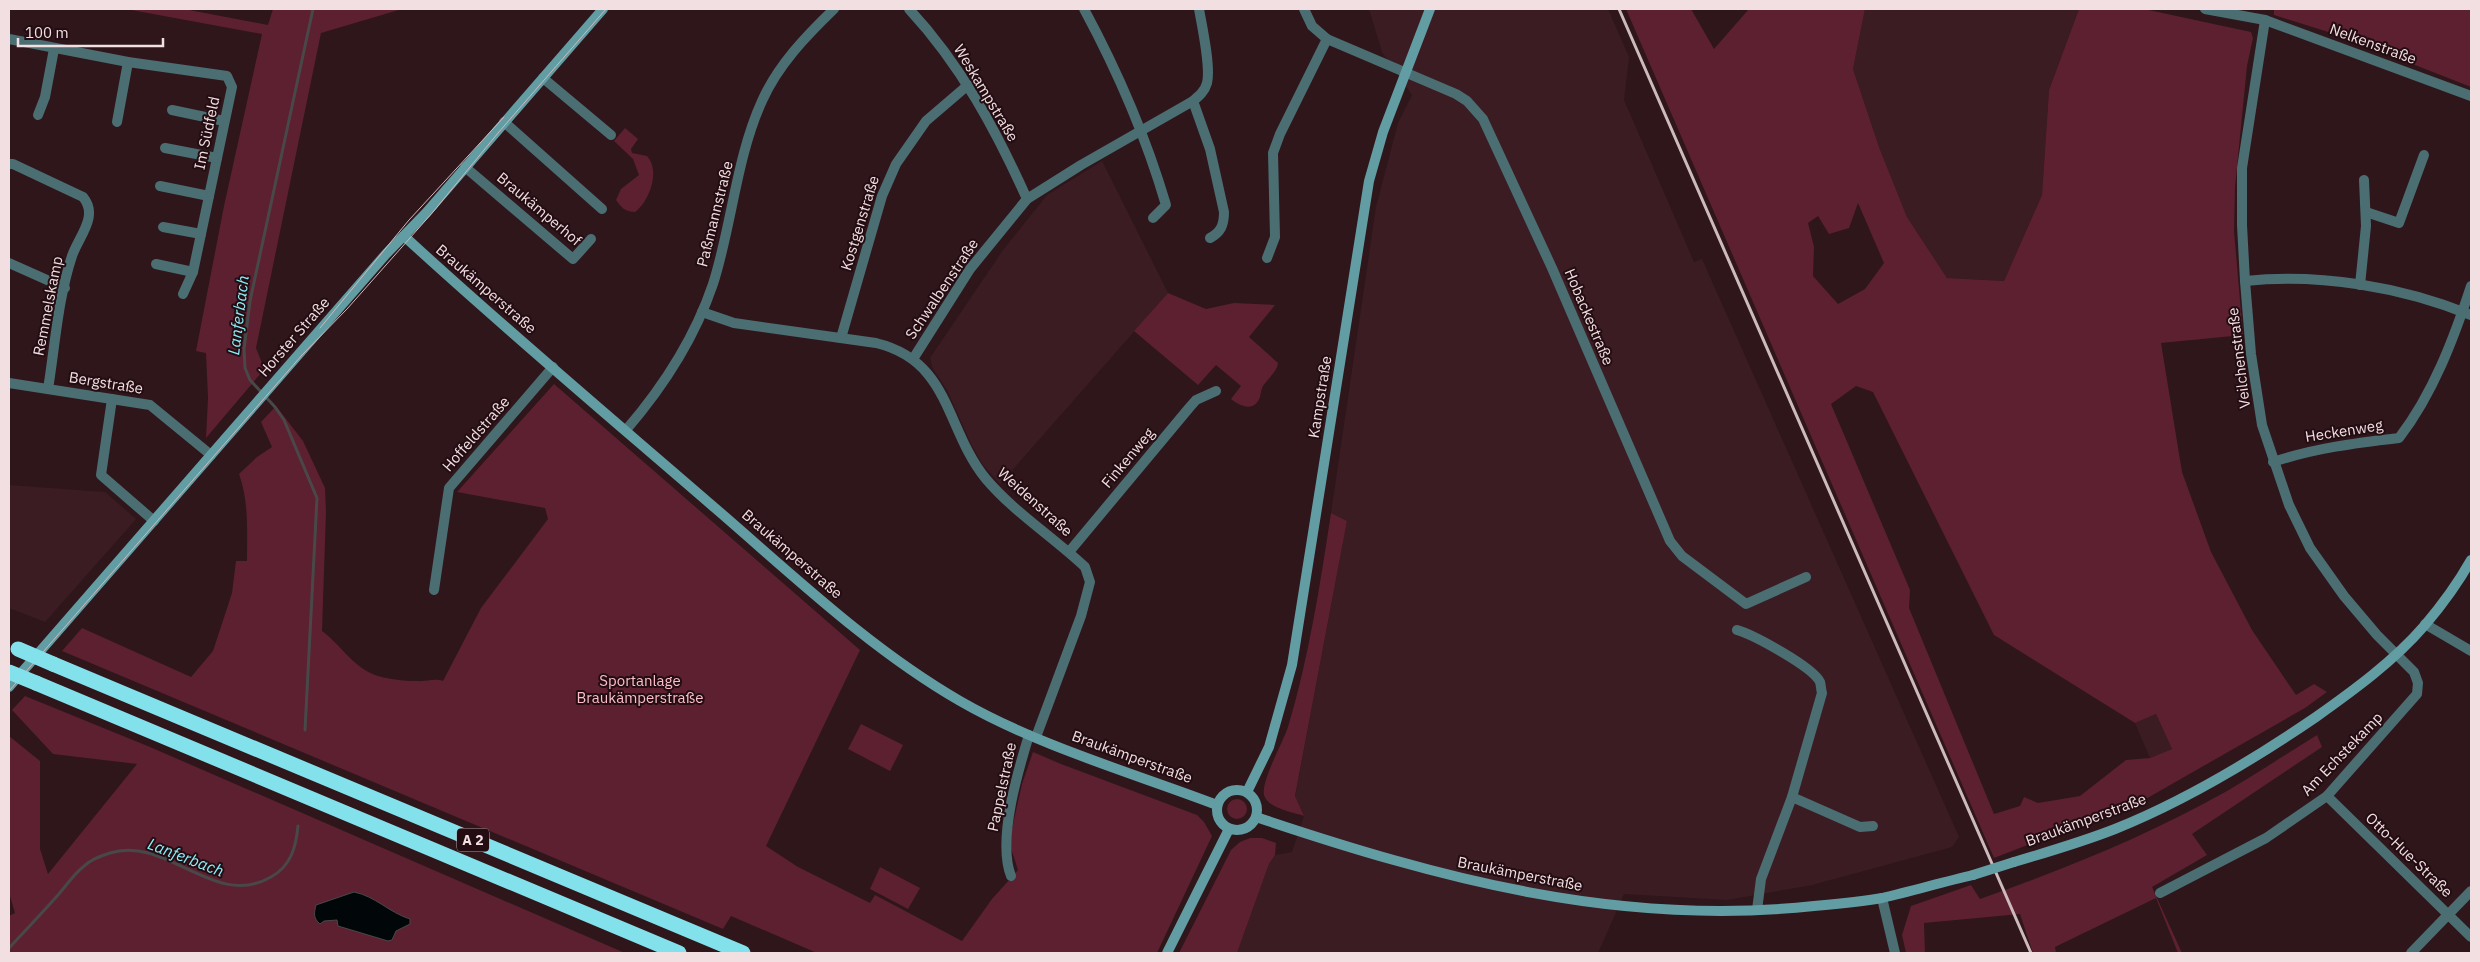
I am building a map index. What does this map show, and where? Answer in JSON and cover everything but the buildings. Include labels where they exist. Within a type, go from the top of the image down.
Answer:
[{"type":"highway","name":"A 2","points":[[13,647],[742,953]]},
{"type":"highway","name":"A 2","points":[[9,672],[679,953]]},
{"type":"street","name":"Horster Straße","points":[[9,687],[603,9]]},
{"type":"street","name":"Paßmannstraße","points":[[626,430],[668,377],[686,347],[702,312],[713,284],[751,132],[762,101],[787,59],[813,29],[834,9]]},
{"type":"street","name":"Weskampstraße","points":[[909,9],[949,57],[968,84],[1027,199]]},
{"type":"street","points":[[1084,9],[1136,115],[1140,130],[1149,148],[1166,205],[1153,218]]},
{"type":"street","name":"Schwalbenstraße","points":[[913,359],[970,270],[1027,199],[1140,130],[1193,101],[1202,93],[1207,82],[1207,70],[1199,9]]},
{"type":"street","name":"Hobackestraße","points":[[1304,9],[1312,26],[1327,39],[1456,94],[1467,101],[1483,119],[1552,268],[1670,541],[1682,556],[1746,604],[1806,577]]},
{"type":"street","name":"Kampstraße","points":[[1247,792],[1269,748],[1292,665],[1369,181],[1383,132],[1430,9]]},
{"type":"street","name":"Nelkenstraße","points":[[2205,9],[2265,20],[2471,96]]},
{"type":"street","name":"Veilchenstraße","points":[[2265,20],[2242,168],[2242,225],[2251,354],[2262,426],[2289,505],[2310,548],[2344,596],[2377,634],[2397,653]]},
{"type":"street","name":"Im Südfeld","points":[[9,39],[128,62],[227,76],[232,87],[201,234],[192,272],[183,294]]},
{"type":"street","points":[[1267,258],[1275,237],[1273,152],[1327,39]]},
{"type":"street","points":[[38,115],[45,97],[54,49]]},
{"type":"street","points":[[117,122],[128,62]]},
{"type":"street","points":[[543,78],[611,135]]},
{"type":"street","name":"Kostgenstraße","points":[[841,338],[882,196],[896,164],[926,121],[968,84]]},
{"type":"street","points":[[1193,101],[1210,149],[1224,212],[1224,222],[1219,233],[1210,238]]},
{"type":"street","points":[[172,110],[224,120]]},
{"type":"street","points":[[504,122],[602,209]]},
{"type":"street","points":[[165,148],[217,158]]},
{"type":"street","points":[[2366,212],[2399,223],[2424,155]]},
{"type":"street","name":"Remmelskamp","points":[[9,164],[13,164],[83,197],[90,205],[90,216],[73,254],[65,288],[48,389]]},
{"type":"street","name":"Braukämperhof","points":[[465,167],[573,259],[590,239]]},
{"type":"street","points":[[2360,285],[2366,212],[2364,180]]},
{"type":"street","points":[[160,186],[209,196]]},
{"type":"street","points":[[163,227],[201,234]]},
{"type":"street","name":"Braukämperstraße","points":[[404,236],[553,367],[880,648],[961,702],[1032,736],[1217,805]]},
{"type":"street","points":[[9,263],[65,288]]},
{"type":"street","points":[[156,264],[192,272]]},
{"type":"street","points":[[2246,281],[2290,279],[2360,285],[2389,290],[2467,314]]},
{"type":"street","name":"Heckenweg","points":[[2273,462],[2324,448],[2371,440],[2400,438],[2415,418],[2467,314],[2471,286]]},
{"type":"street","name":"Weidenstraße","points":[[702,312],[734,323],[886,346],[913,359],[929,374],[941,392],[974,464],[986,479],[1000,494],[1085,567],[1090,582],[1075,636],[1032,736]]},
{"type":"street","name":"Hoffeldstraße","points":[[434,590],[449,488],[553,367]]},
{"type":"street","name":"Bergstraße","points":[[9,383],[150,405],[211,455]]},
{"type":"street","name":"Finkenweg","points":[[1069,552],[1196,400],[1216,390]]},
{"type":"street","points":[[112,399],[101,475],[154,521]]},
{"type":"street","name":"Braukämperstraße","points":[[1256,817],[1400,862],[1540,896],[1607,906],[1669,911],[1757,910],[1882,898],[1973,875],[2115,829],[2208,784],[2252,758],[2349,694],[2409,642],[2457,584],[2471,560]]},
{"type":"street","points":[[2425,624],[2471,651]]},
{"type":"street","points":[[1738,630],[1752,634],[1808,669],[1820,681],[1822,693],[1792,797],[1761,880],[1757,910]]},
{"type":"street","name":"Am Echstekamp","points":[[2160,893],[2266,838],[2327,796],[2417,694],[2418,683],[2414,672],[2397,653]]},
{"type":"street","name":"Pappelstraße","points":[[1011,876],[1007,865],[1006,843],[1016,781],[1032,736]]},
{"type":"street","points":[[1233,790],[1247,792],[1257,805],[1256,817],[1246,828],[1229,829],[1218,817],[1217,805],[1222,796],[1233,790]]},
{"type":"street","name":"Otto-Hue-Straße","points":[[2327,796],[2471,936]]},
{"type":"street","points":[[1792,797],[1860,826],[1873,826]]},
{"type":"street","points":[[1167,953],[1229,829]]},
{"type":"street","points":[[2411,953],[2471,892]]},
{"type":"street","points":[[1882,898],[1895,953]]},
{"type":"shaded area","points":[[1369,9],[1608,9],[1629,57],[1624,100],[1694,262],[1702,259],[1959,837],[1952,847],[1812,885],[1727,900],[1624,894],[1598,953],[1237,953],[1269,864],[1275,855],[1292,852],[1304,816],[1295,797],[1347,521],[1331,513],[1376,207],[1398,123],[1412,95],[1382,52]]},
{"type":"shaded area","points":[[1865,9],[2079,9],[2049,90],[2042,195],[2004,281],[1947,278],[1907,217],[1879,147],[1853,69]]},
{"type":"shaded area","points":[[1102,161],[1168,293],[1000,484],[983,465],[971,444],[947,390],[933,369],[930,358],[1003,250],[1047,195]]},
{"type":"shaded area","points":[[9,485],[105,492],[136,519],[45,622],[9,608]]},
{"type":"shaded area","points":[[2156,714],[2172,749],[2150,758],[2135,723]]},
{"type":"shaded area","points":[[354,892],[369,897],[410,919],[410,924],[396,931],[392,940],[388,941],[338,926],[337,920],[324,921],[320,924],[316,920],[316,905]]},
{"type":"green space","points":[[126,9],[184,9],[268,25],[273,9],[402,9],[321,33],[256,348],[262,363],[267,366],[206,438],[208,398],[206,353],[196,351],[224,206],[262,34]]},
{"type":"green space","points":[[1626,9],[1691,9],[1714,49],[1749,9],[1865,9],[1853,69],[1879,147],[1907,217],[1947,278],[2004,281],[2042,195],[2049,90],[2079,9],[2144,9],[2251,32],[2253,38],[2247,66],[2235,187],[2234,231],[2243,335],[2161,343],[2182,472],[2211,552],[2252,630],[2296,695],[2314,684],[2327,692],[2305,708],[2144,800],[1994,858]],"holes":[[[1858,203],[1884,263],[1865,289],[1838,304],[1813,276],[1814,247],[1808,223],[1818,216],[1829,234],[1849,228]],[[1856,386],[1873,392],[1994,635],[2135,723],[2156,714],[2172,749],[2150,758],[2126,760],[2080,796],[2038,803],[2024,797],[2020,806],[1994,814],[1909,608],[1910,590],[1831,404]]]},
{"type":"green space","points":[[2274,9],[2471,9],[2471,87],[2341,36],[2274,15]]},
{"type":"green space","points":[[625,128],[638,139],[631,149],[632,153],[647,156],[653,170],[652,186],[649,194],[635,212],[624,209],[616,200],[621,189],[639,175],[633,159],[614,141]]},
{"type":"green space","points":[[1168,293],[1206,309],[1234,303],[1275,305],[1249,337],[1278,363],[1274,372],[1263,386],[1260,397],[1254,405],[1251,407],[1243,406],[1231,399],[1241,386],[1216,365],[1198,385],[1134,331]]},
{"type":"green space","name":"Sportanlage Braukämperstraße","points":[[554,384],[860,650],[766,846],[798,867],[870,903],[875,895],[962,941],[992,899],[1018,870],[1009,842],[1022,784],[1033,752],[1197,815],[1204,822],[1212,836],[1157,953],[817,953],[731,916],[723,929],[62,651],[82,628],[191,677],[213,651],[232,593],[236,561],[247,561],[246,506],[239,474],[257,457],[272,447],[261,422],[276,406],[303,441],[325,488],[326,512],[322,631],[360,667],[375,675],[401,680],[443,681],[481,608],[548,519],[545,508],[457,492]]},
{"type":"green space","points":[[1331,513],[1347,521],[1295,796],[1304,816],[1270,804],[1264,795],[1264,789],[1269,771],[1288,727],[1302,674],[1318,594]]},
{"type":"green space","points":[[25,696],[150,747],[625,953],[9,953],[9,916],[15,913],[9,893],[9,736],[40,761],[40,849],[48,874],[137,764],[53,754],[12,710]]},
{"type":"green space","points":[[861,724],[903,745],[890,771],[848,749]]},
{"type":"green space","points":[[2317,735],[2322,747],[2192,834],[2207,855],[2152,887],[2182,953],[2178,953],[2156,898],[2055,947],[2056,953],[2033,953],[2020,914],[1924,923],[1925,953],[1906,953],[1902,935],[1911,906],[1971,885],[1980,899],[2043,876],[2137,837],[2227,791]]},
{"type":"green space","points":[[1233,799],[1241,799],[1247,805],[1247,813],[1241,819],[1233,819],[1227,813],[1227,805]]},
{"type":"green space","points":[[1250,838],[1262,838],[1276,843],[1275,855],[1269,864],[1237,953],[1179,953],[1231,850],[1240,842]]},
{"type":"green space","points":[[880,867],[920,888],[908,909],[870,889]]},
{"type":"waterway","name":"Lanferbach","points":[[305,730],[317,498],[284,420],[275,407],[250,380],[245,368],[244,349],[250,301],[313,9]]},
{"type":"waterway","name":"Lanferbach","points":[[9,948],[76,873],[89,862],[99,857],[110,853],[131,850],[171,861],[210,879],[230,885],[250,885],[278,873],[288,862],[296,841],[298,826]]},
{"type":"tram line","points":[[9,691],[302,355],[347,309],[433,212],[498,133],[606,9]]},
{"type":"tram line","points":[[320,328],[409,220],[504,117]]},
{"type":"railway","points":[[1619,9],[2031,953]]}]
